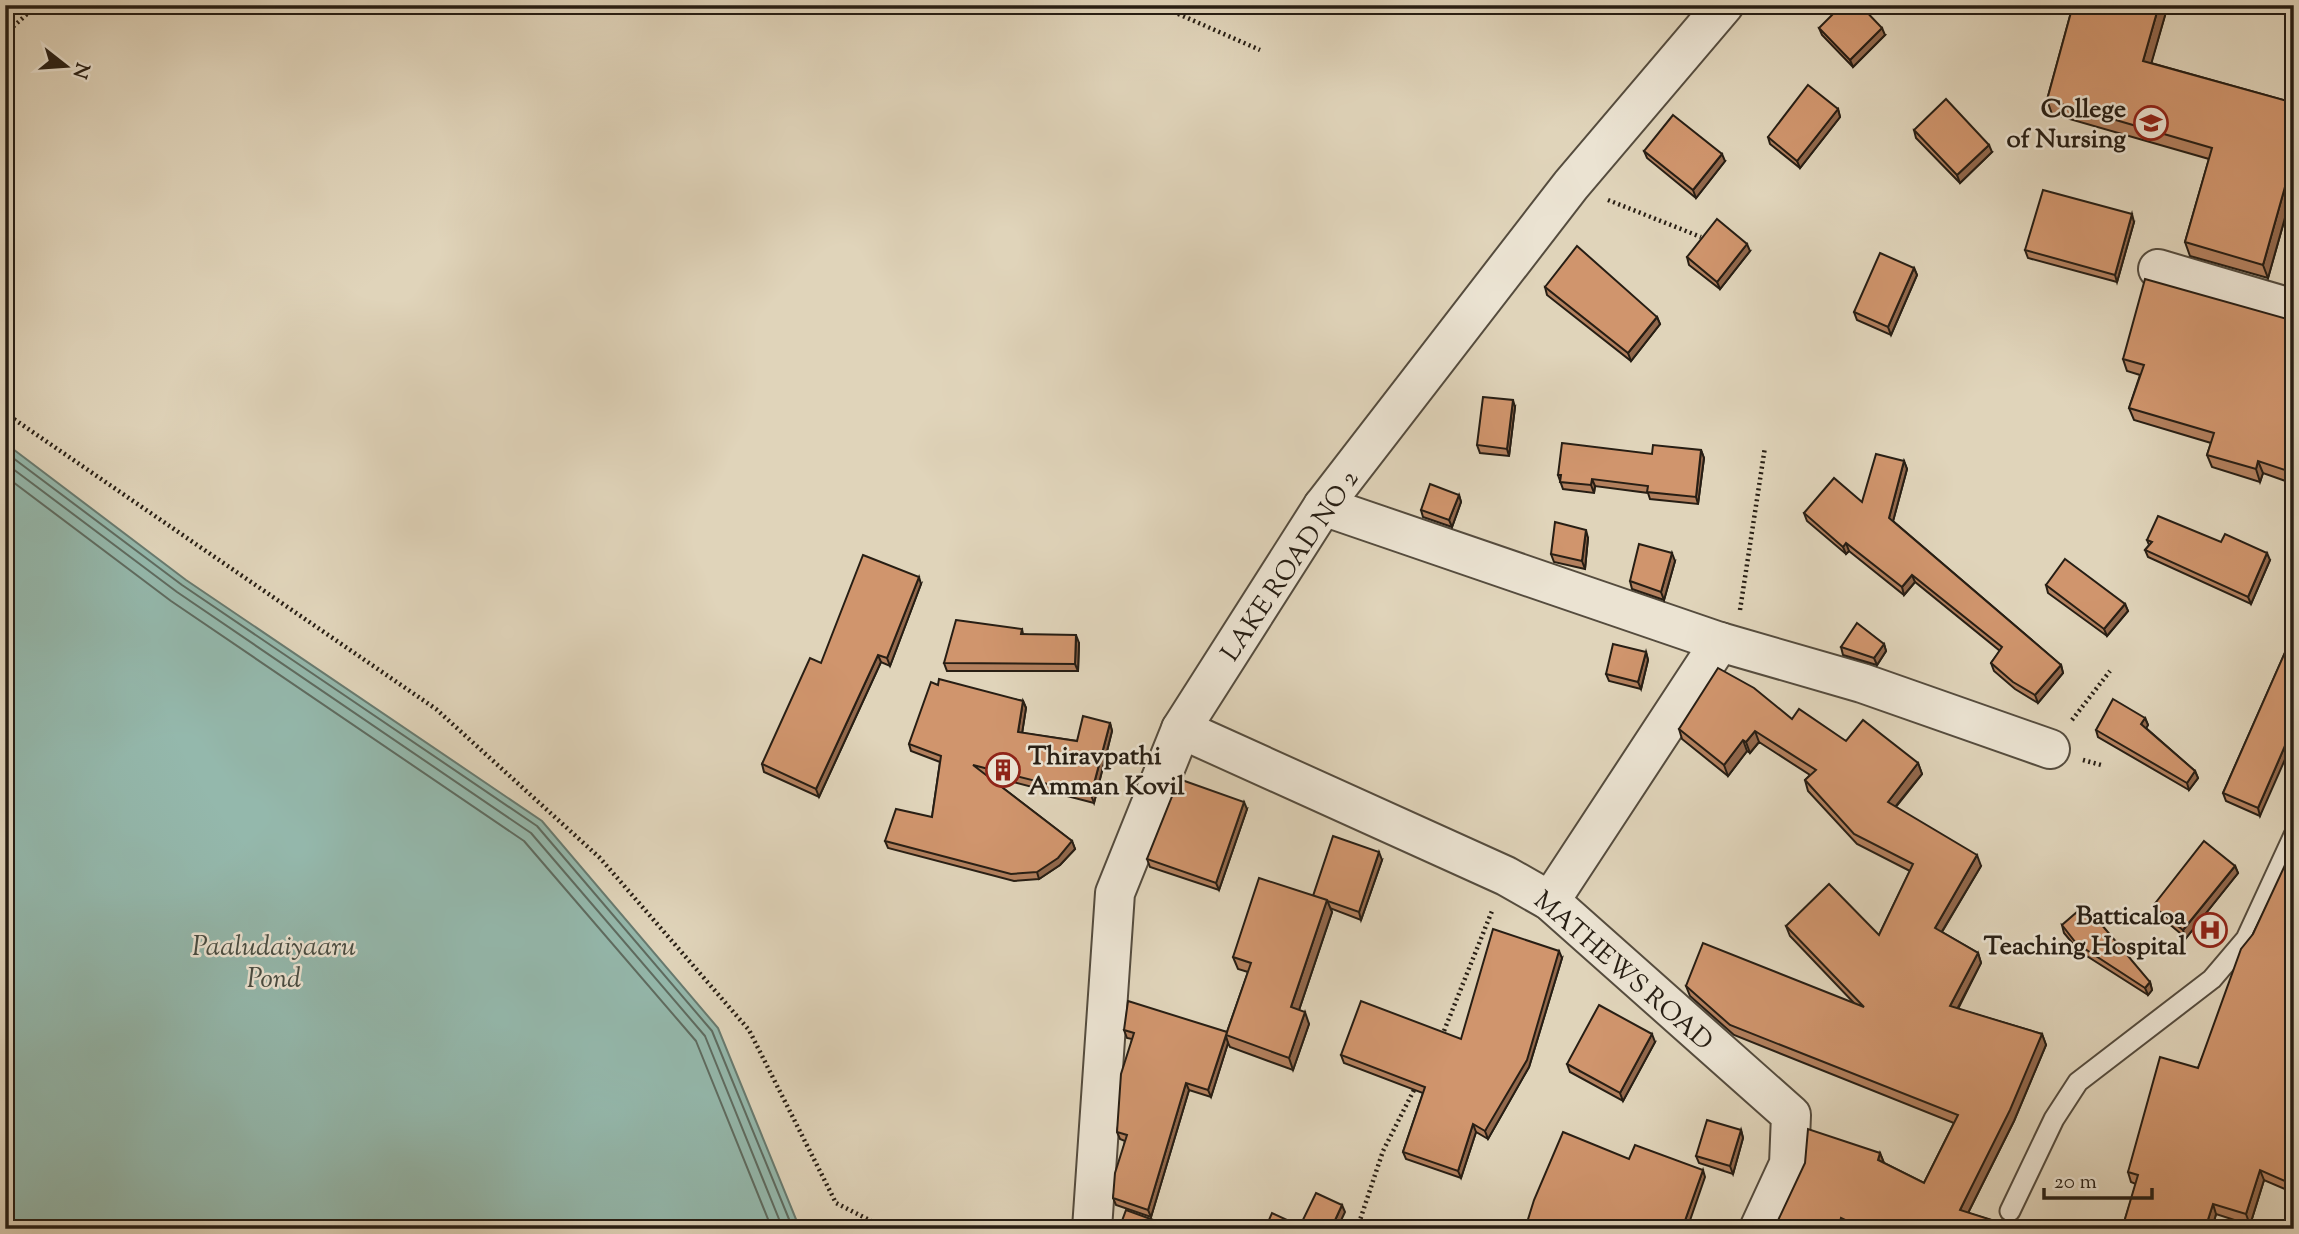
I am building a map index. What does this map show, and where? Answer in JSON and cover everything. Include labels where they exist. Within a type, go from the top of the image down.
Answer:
[{"type":"street","name":"LAKE ROAD NO 2","points":[[1092,1229],[1115,894],[1181,729],[1323,506],[1572,185],[1724,5]]},
{"type":"street","points":[[2158,269],[2294,309]]},
{"type":"street","points":[[1323,506],[1727,644],[1862,683],[2050,749]]},
{"type":"street","points":[[1550,901],[1727,644]]},
{"type":"street","name":"MATHEWS ROAD","points":[[1181,729],[1506,876],[1550,901],[1791,1115],[1789,1164],[1759,1229]]},
{"type":"lane","points":[[2010,1211],[2054,1119],[2078,1082],[2212,979],[2246,939],[2294,835]]},
{"type":"path","points":[[5,34],[37,5]]},
{"type":"path","points":[[1157,5],[1260,50]]},
{"type":"path","points":[[1572,185],[1701,237]]},
{"type":"path","points":[[5,413],[436,709],[600,858],[749,1030],[836,1203],[887,1229]]},
{"type":"path","points":[[1727,644],[1765,447]]},
{"type":"path","points":[[2050,749],[2110,671]]},
{"type":"path","points":[[1440,1039],[1506,876]]},
{"type":"path","points":[[1357,1229],[1383,1151],[1421,1077]]},
{"type":"water","name":"Paaludaiyaaru Pond","points":[[5,443],[186,580],[542,821],[718,1028],[800,1229],[5,1229]]},
{"type":"building","points":[[1842,5],[1860,5],[1882,28],[1850,60],[1819,28]]},
{"type":"building","points":[[2073,5],[2159,5],[2143,61],[2294,103],[2294,171],[2290,169],[2263,265],[2185,242],[2212,148],[2047,100]]},
{"type":"building","points":[[1808,85],[1838,109],[1797,161],[1768,137]]},
{"type":"building","points":[[1946,99],[1989,145],[1957,175],[1914,130]]},
{"type":"building","points":[[1673,115],[1722,154],[1693,190],[1644,151]]},
{"type":"building","points":[[2043,190],[2132,214],[2115,275],[2025,250]]},
{"type":"building","points":[[1717,219],[1747,244],[1717,282],[1687,257]]},
{"type":"building","points":[[1577,246],[1657,317],[1628,353],[1545,287]]},
{"type":"building","points":[[1880,253],[1914,268],[1888,327],[1854,312]]},
{"type":"building","points":[[2145,279],[2294,321],[2294,473],[2258,461],[2256,469],[2207,455],[2214,433],[2129,408],[2144,365],[2123,359]]},
{"type":"building","points":[[1483,397],[1513,400],[1507,449],[1477,445]]},
{"type":"building","points":[[1562,443],[1652,454],[1653,445],[1701,450],[1696,497],[1647,492],[1648,486],[1592,479],[1591,485],[1560,482],[1561,475],[1558,475]]},
{"type":"building","points":[[1876,454],[1904,461],[1889,518],[2061,665],[2035,695],[2013,682],[1991,663],[2002,647],[1912,575],[1902,587],[1846,543],[1843,547],[1804,513],[1834,478],[1862,502]]},
{"type":"building","points":[[1430,484],[1459,495],[1449,520],[1421,510]]},
{"type":"building","points":[[2158,516],[2221,542],[2225,534],[2267,553],[2248,597],[2145,550],[2152,542],[2147,540]]},
{"type":"building","points":[[1555,522],[1586,530],[1582,561],[1551,554]]},
{"type":"building","points":[[1639,544],[1672,553],[1661,592],[1630,581]]},
{"type":"building","points":[[863,555],[919,577],[887,658],[878,655],[816,789],[762,764],[810,658],[821,663]]},
{"type":"building","points":[[2065,559],[2125,604],[2104,629],[2046,585]]},
{"type":"building","points":[[956,620],[1022,629],[1021,634],[1076,635],[1075,664],[944,663]]},
{"type":"building","points":[[1857,623],[1884,644],[1874,658],[1841,647]]},
{"type":"building","points":[[2294,632],[2294,725],[2258,808],[2223,793]]},
{"type":"building","points":[[1613,644],[1646,652],[1638,682],[1606,674]]},
{"type":"building","points":[[1718,668],[1754,688],[1792,719],[1799,709],[1846,741],[1863,720],[1918,763],[1888,802],[1977,855],[1935,928],[1978,953],[1950,1006],[2042,1034],[2010,1110],[1960,1210],[2020,1229],[1864,1229],[1841,1218],[1838,1229],[1774,1229],[1805,1163],[1808,1129],[1880,1153],[1878,1160],[1924,1183],[1958,1115],[1730,1025],[1686,986],[1703,943],[1864,1007],[1786,926],[1829,884],[1879,935],[1913,864],[1854,834],[1805,780],[1816,770],[1755,731],[1746,742],[1743,740],[1724,765],[1679,729]]},
{"type":"building","points":[[939,679],[1023,701],[1018,732],[1077,741],[1083,716],[1110,723],[1091,795],[973,765],[1072,841],[1058,858],[1037,872],[1011,874],[885,841],[896,809],[932,817],[941,756],[909,744],[931,682],[938,685]]},
{"type":"building","points":[[2113,699],[2145,718],[2141,724],[2195,771],[2187,783],[2096,730]]},
{"type":"building","points":[[1179,779],[1244,802],[1216,883],[1147,859]]},
{"type":"building","points":[[1333,836],[1379,852],[1359,912],[1313,896]]},
{"type":"building","points":[[2204,841],[2235,866],[2183,930],[2153,906]]},
{"type":"building","points":[[2292,850],[2294,1185],[2260,1170],[2246,1214],[2213,1204],[2205,1229],[2122,1229],[2138,1175],[2128,1172],[2160,1057],[2198,1068],[2241,949],[2253,934]]},
{"type":"building","points":[[1259,878],[1327,900],[1291,1007],[1305,1012],[1289,1058],[1226,1035],[1251,963],[1233,957]]},
{"type":"building","points":[[2085,905],[2150,982],[2145,988],[2076,943],[2062,925]]},
{"type":"building","points":[[1493,929],[1559,951],[1527,1060],[1485,1131],[1473,1124],[1458,1171],[1403,1152],[1425,1087],[1341,1055],[1361,1001],[1461,1039]]},
{"type":"building","points":[[1128,1001],[1227,1032],[1208,1090],[1186,1083],[1148,1210],[1113,1198],[1115,1173],[1127,1135],[1117,1132],[1121,1074],[1134,1033],[1124,1030]]},
{"type":"building","points":[[1599,1005],[1652,1034],[1620,1093],[1567,1064]]},
{"type":"building","points":[[1707,1120],[1741,1130],[1730,1166],[1696,1156]]},
{"type":"building","points":[[1563,1132],[1629,1159],[1635,1145],[1703,1170],[1682,1229],[1525,1229],[1534,1200]]},
{"type":"building","points":[[1316,1193],[1342,1205],[1331,1229],[1265,1229],[1272,1213],[1300,1226]]},
{"type":"building","points":[[1126,1210],[1178,1229],[1119,1229]]},
{"type":"place","name":"College of Nursing","points":[[2151,123]]},
{"type":"place","name":"Thiravpathi Amman Kovil","points":[[1003,770]]},
{"type":"place","name":"Batticaloa Teaching Hospital","points":[[2210,930]]}]
